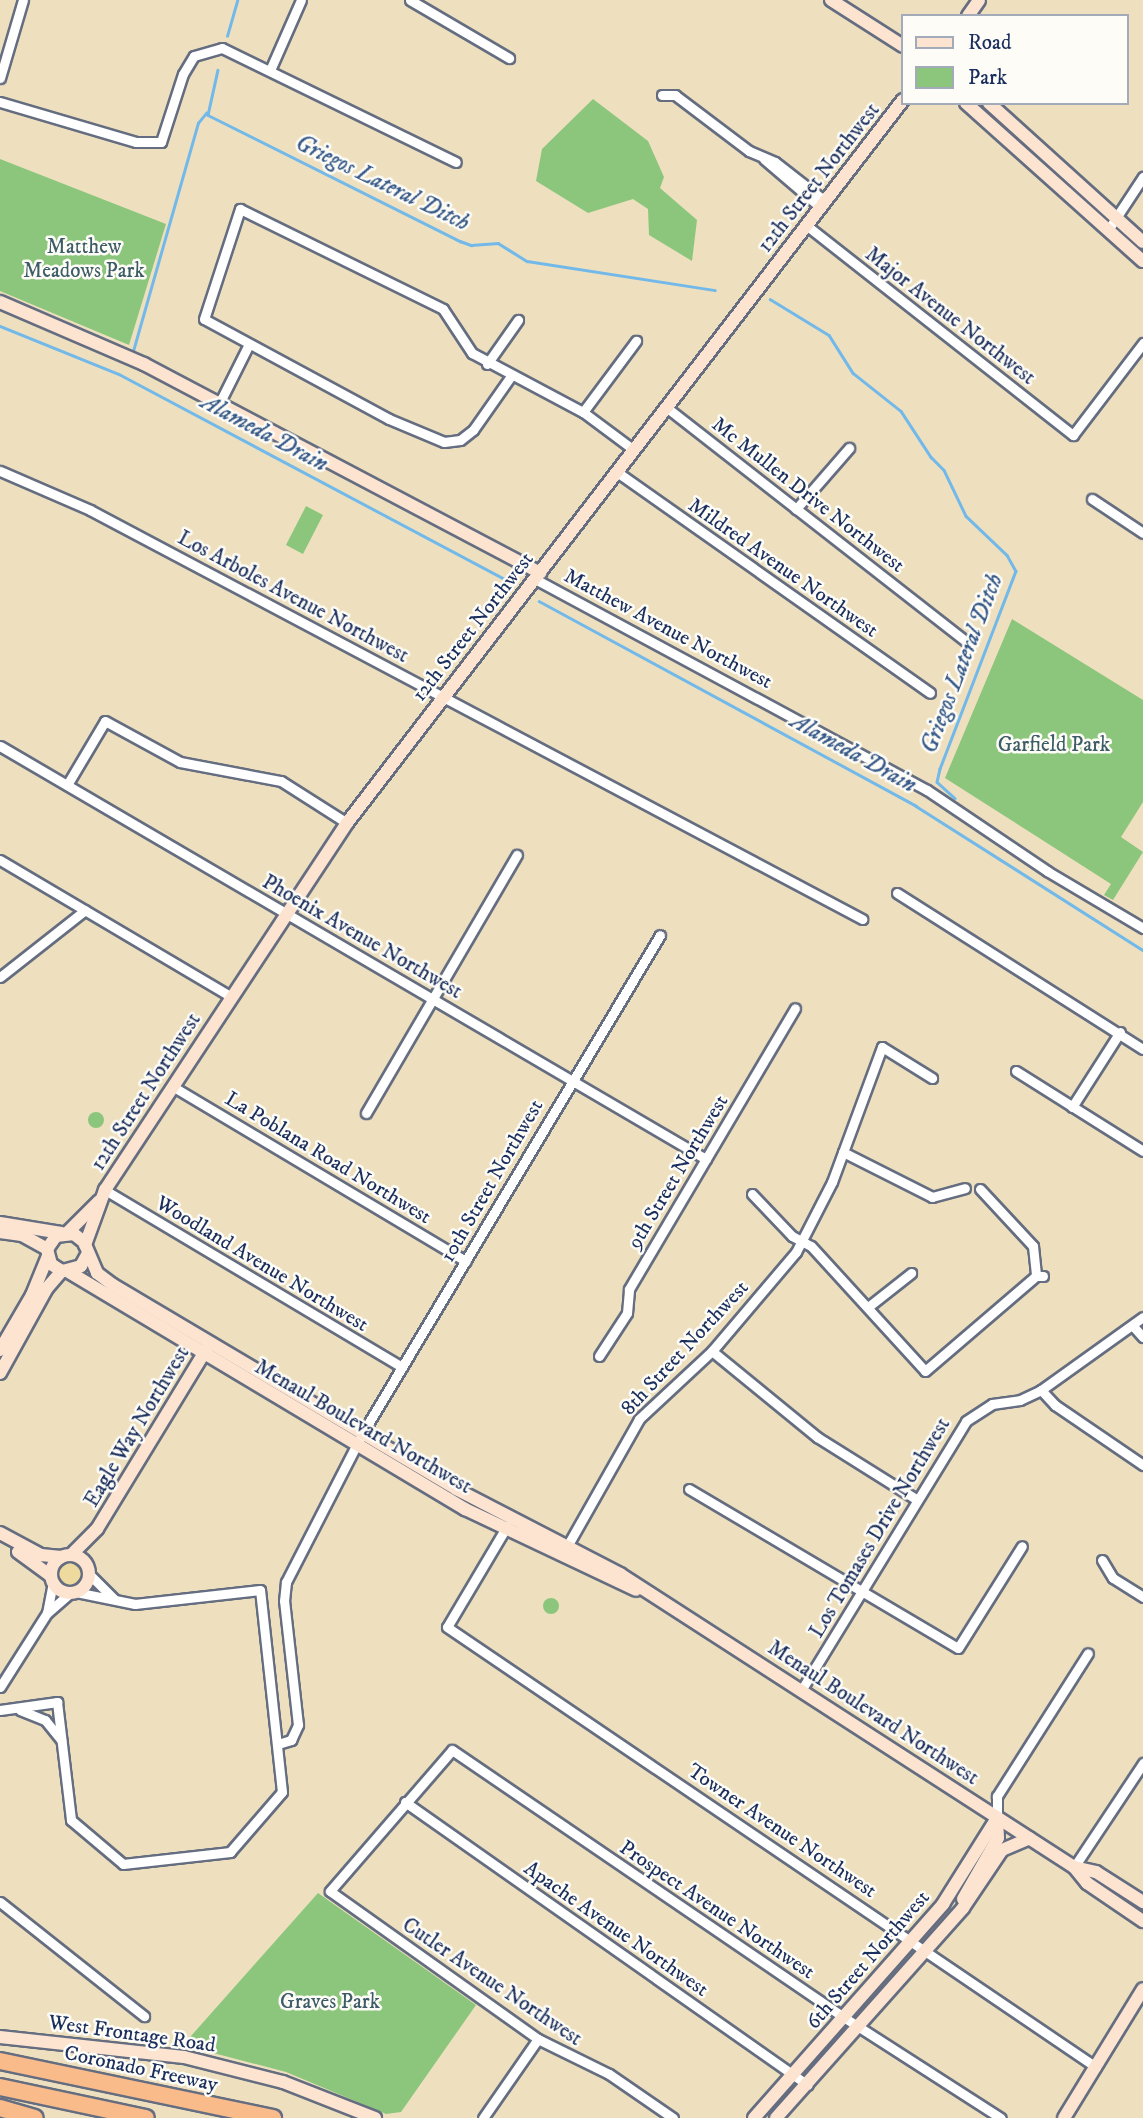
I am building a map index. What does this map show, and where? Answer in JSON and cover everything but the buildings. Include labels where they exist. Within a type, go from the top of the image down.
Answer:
[{"type":"highway","name":"Coronado Freeway","points":[[0,2061],[273,2118]]},
{"type":"highway","points":[[0,2087],[146,2118]]},
{"type":"highway","points":[[0,2108],[35,2118]]},
{"type":"main road","points":[[831,0],[902,45]]},
{"type":"main road","name":"12th Street Northwest","points":[[47,1253],[103,1194],[284,913],[346,822],[902,101]]},
{"type":"main road","points":[[968,105],[1143,261]]},
{"type":"main road","points":[[991,105],[1143,242]]},
{"type":"main road","name":"Matthew Avenue Northwest","points":[[0,302],[126,355],[537,576]]},
{"type":"main road","name":"12th Street Northwest","points":[[86,1250],[103,1194]]},
{"type":"main road","points":[[0,1223],[65,1232],[86,1250],[104,1279],[206,1350]]},
{"type":"main road","points":[[0,1232],[22,1236],[47,1253],[32,1295],[0,1350]]},
{"type":"main road","points":[[0,1373],[47,1288],[66,1272],[81,1266],[86,1250]]},
{"type":"main road","name":"Menaul Boulevard Northwest","points":[[47,1253],[66,1272],[362,1434],[508,1524]]},
{"type":"main road","name":"Menaul Boulevard Northwest","points":[[206,1350],[358,1447],[650,1594],[802,1689],[1074,1867],[1087,1883],[1143,1921]]},
{"type":"main road","name":"Eagle Way Northwest","points":[[52,1579],[66,1556],[97,1529],[206,1350]]},
{"type":"main road","name":"Eagle Way Northwest","points":[[73,1593],[86,1585],[97,1529]]},
{"type":"main road","points":[[0,1533],[41,1555],[66,1556],[88,1569]]},
{"type":"main road","points":[[0,1541],[73,1593]]},
{"type":"main road","name":"6th Street Northwest","points":[[754,2118],[912,1940],[956,1885],[997,1818]]},
{"type":"main road","name":"6th Street Northwest","points":[[956,1914],[998,1838],[997,1818]]},
{"type":"main road","name":"6th Street Northwest","points":[[776,2118],[860,2026],[956,1914],[1002,1850],[1030,1838]]},
{"type":"main road","name":"Menaul Boulevard Northwest","points":[[1074,1867],[1096,1872],[1143,1902]]},
{"type":"main road","points":[[1064,2118],[1143,1989]]},
{"type":"main road","name":"West Frontage Road","points":[[0,2037],[184,2057],[283,2082],[375,2118]]},
{"type":"street","points":[[0,78],[23,0]]},
{"type":"street","points":[[271,68],[301,0]]},
{"type":"street","points":[[410,0],[509,58]]},
{"type":"street","points":[[0,102],[136,142],[161,142],[183,74],[194,56],[222,48],[271,68],[456,162]]},
{"type":"street","points":[[662,95],[675,95],[749,152],[763,157],[822,204]]},
{"type":"street","points":[[1108,230],[1143,177]]},
{"type":"street","points":[[511,376],[473,430],[460,440],[444,442],[389,419],[204,319],[240,209],[443,309],[472,354],[583,412],[634,450]]},
{"type":"street","name":"Major Avenue Northwest","points":[[806,225],[1073,435],[1143,343]]},
{"type":"street","points":[[487,364],[517,320]]},
{"type":"street","points":[[583,412],[636,341]]},
{"type":"street","points":[[219,404],[249,344]]},
{"type":"street","name":"Mc Mullen Drive Northwest","points":[[666,407],[966,641]]},
{"type":"street","points":[[796,509],[849,448]]},
{"type":"street","name":"Los Arboles Avenue Northwest","points":[[0,471],[64,497],[862,919]]},
{"type":"street","name":"Mildred Avenue Northwest","points":[[617,472],[930,693]]},
{"type":"street","points":[[1092,499],[1143,533]]},
{"type":"street","name":"Matthew Avenue Northwest","points":[[537,576],[927,790],[1143,928]]},
{"type":"street","points":[[67,785],[105,721],[180,762],[281,781],[346,822]]},
{"type":"street","name":"Phoenix Avenue Northwest","points":[[0,746],[706,1159]]},
{"type":"street","points":[[366,1113],[517,855]]},
{"type":"street","points":[[0,860],[230,996]]},
{"type":"street","points":[[897,893],[1143,1049]]},
{"type":"street","points":[[0,977],[85,910]]},
{"type":"street","name":"10th Street Northwest","points":[[278,1744],[291,1740],[298,1725],[283,1591],[358,1447],[362,1434],[660,935]]},
{"type":"street","name":"9th Street Northwest","points":[[599,1356],[627,1313],[629,1289],[795,1008]]},
{"type":"street","points":[[1072,1107],[1120,1032]]},
{"type":"street","name":"8th Street Northwest","points":[[564,1552],[639,1419],[712,1351],[802,1241],[843,1152],[882,1047],[932,1077]]},
{"type":"street","points":[[1016,1071],[1143,1152]]},
{"type":"street","name":"La Poblana Road Northwest","points":[[172,1086],[466,1261]]},
{"type":"street","points":[[843,1152],[932,1197],[964,1188]]},
{"type":"street","points":[[752,1194],[868,1307],[925,1371],[1040,1276],[1033,1246],[980,1189]]},
{"type":"street","name":"Woodland Avenue Northwest","points":[[103,1194],[402,1367]]},
{"type":"street","points":[[868,1307],[911,1273]]},
{"type":"street","name":"Los Tomases Drive Northwest","points":[[802,1689],[966,1420],[992,1404],[1020,1401],[1041,1390],[1143,1317]]},
{"type":"street","points":[[1133,1326],[1143,1337]]},
{"type":"street","points":[[712,1351],[817,1437],[916,1499]]},
{"type":"street","points":[[1041,1390],[1055,1405],[1143,1465]]},
{"type":"street","points":[[689,1489],[958,1648],[1022,1546]]},
{"type":"street","name":"Towner Avenue Northwest","points":[[508,1524],[447,1627],[1096,2067]]},
{"type":"street","points":[[1102,1560],[1113,1578],[1143,1597]]},
{"type":"street","points":[[88,1569],[115,1600]]},
{"type":"street","points":[[47,1613],[52,1579]]},
{"type":"street","points":[[0,1687],[47,1613],[73,1593],[135,1604],[260,1590],[282,1792],[234,1850],[122,1864],[71,1820],[57,1702],[0,1710]]},
{"type":"street","name":"6th Street Northwest","points":[[997,1818],[998,1796],[1088,1653]]},
{"type":"street","points":[[11,1708],[37,1715],[62,1741]]},
{"type":"street","name":"Prospect Avenue Northwest","points":[[405,1802],[452,1750],[845,2018],[1001,2118]]},
{"type":"street","points":[[1074,1867],[1143,1763]]},
{"type":"street","name":"Cutler Avenue Northwest","points":[[405,1802],[330,1891],[538,2039],[609,2074],[673,2118]]},
{"type":"street","name":"Apache Avenue Northwest","points":[[405,1802],[807,2085]]},
{"type":"street","points":[[0,1902],[144,2017]]},
{"type":"street","points":[[483,2118],[538,2039]]},
{"type":"green space","points":[[593,99],[648,141],[664,177],[660,188],[697,220],[692,261],[649,235],[648,209],[633,199],[588,213],[536,181],[542,149]]},
{"type":"green space","name":"Matthew Meadows Park","points":[[0,159],[166,224],[129,345],[0,291]]},
{"type":"green space","points":[[306,506],[323,515],[303,554],[286,545]]},
{"type":"green space","name":"Garfield Park","points":[[1012,619],[1143,700],[1143,802],[1121,837],[1143,852],[1113,900],[1104,895],[1111,884],[945,778]]},
{"type":"green space","points":[[93,1112],[99,1112],[104,1120],[102,1126],[93,1128],[88,1123],[88,1117]]},
{"type":"green space","points":[[551,1598],[557,1600],[557,1612],[551,1614],[545,1612],[543,1606],[545,1600]]},
{"type":"green space","name":"Graves Park","points":[[318,1893],[476,2005],[401,2112],[386,2114],[286,2072],[183,2045]]},
{"type":"sand","points":[[70,1563],[78,1566],[81,1574],[78,1582],[70,1585],[62,1582],[59,1574],[62,1566]]},
{"type":"waterway","name":"Griegos Lateral Ditch","points":[[227,36],[237,0]]},
{"type":"waterway","name":"Griegos Lateral Ditch","points":[[218,70],[208,115],[460,241],[471,245],[498,243],[527,261],[715,290]]},
{"type":"waterway","points":[[133,351],[198,123],[206,113]]},
{"type":"waterway","name":"Griegos Lateral Ditch","points":[[770,299],[829,335],[853,373],[901,411],[931,457],[944,470],[966,516],[1007,555],[1016,571],[940,769],[937,782],[955,798]]},
{"type":"waterway","name":"Alameda Drain","points":[[0,326],[119,374],[509,581]]},
{"type":"waterway","name":"Alameda Drain","points":[[539,601],[916,806],[1143,950]]}]
